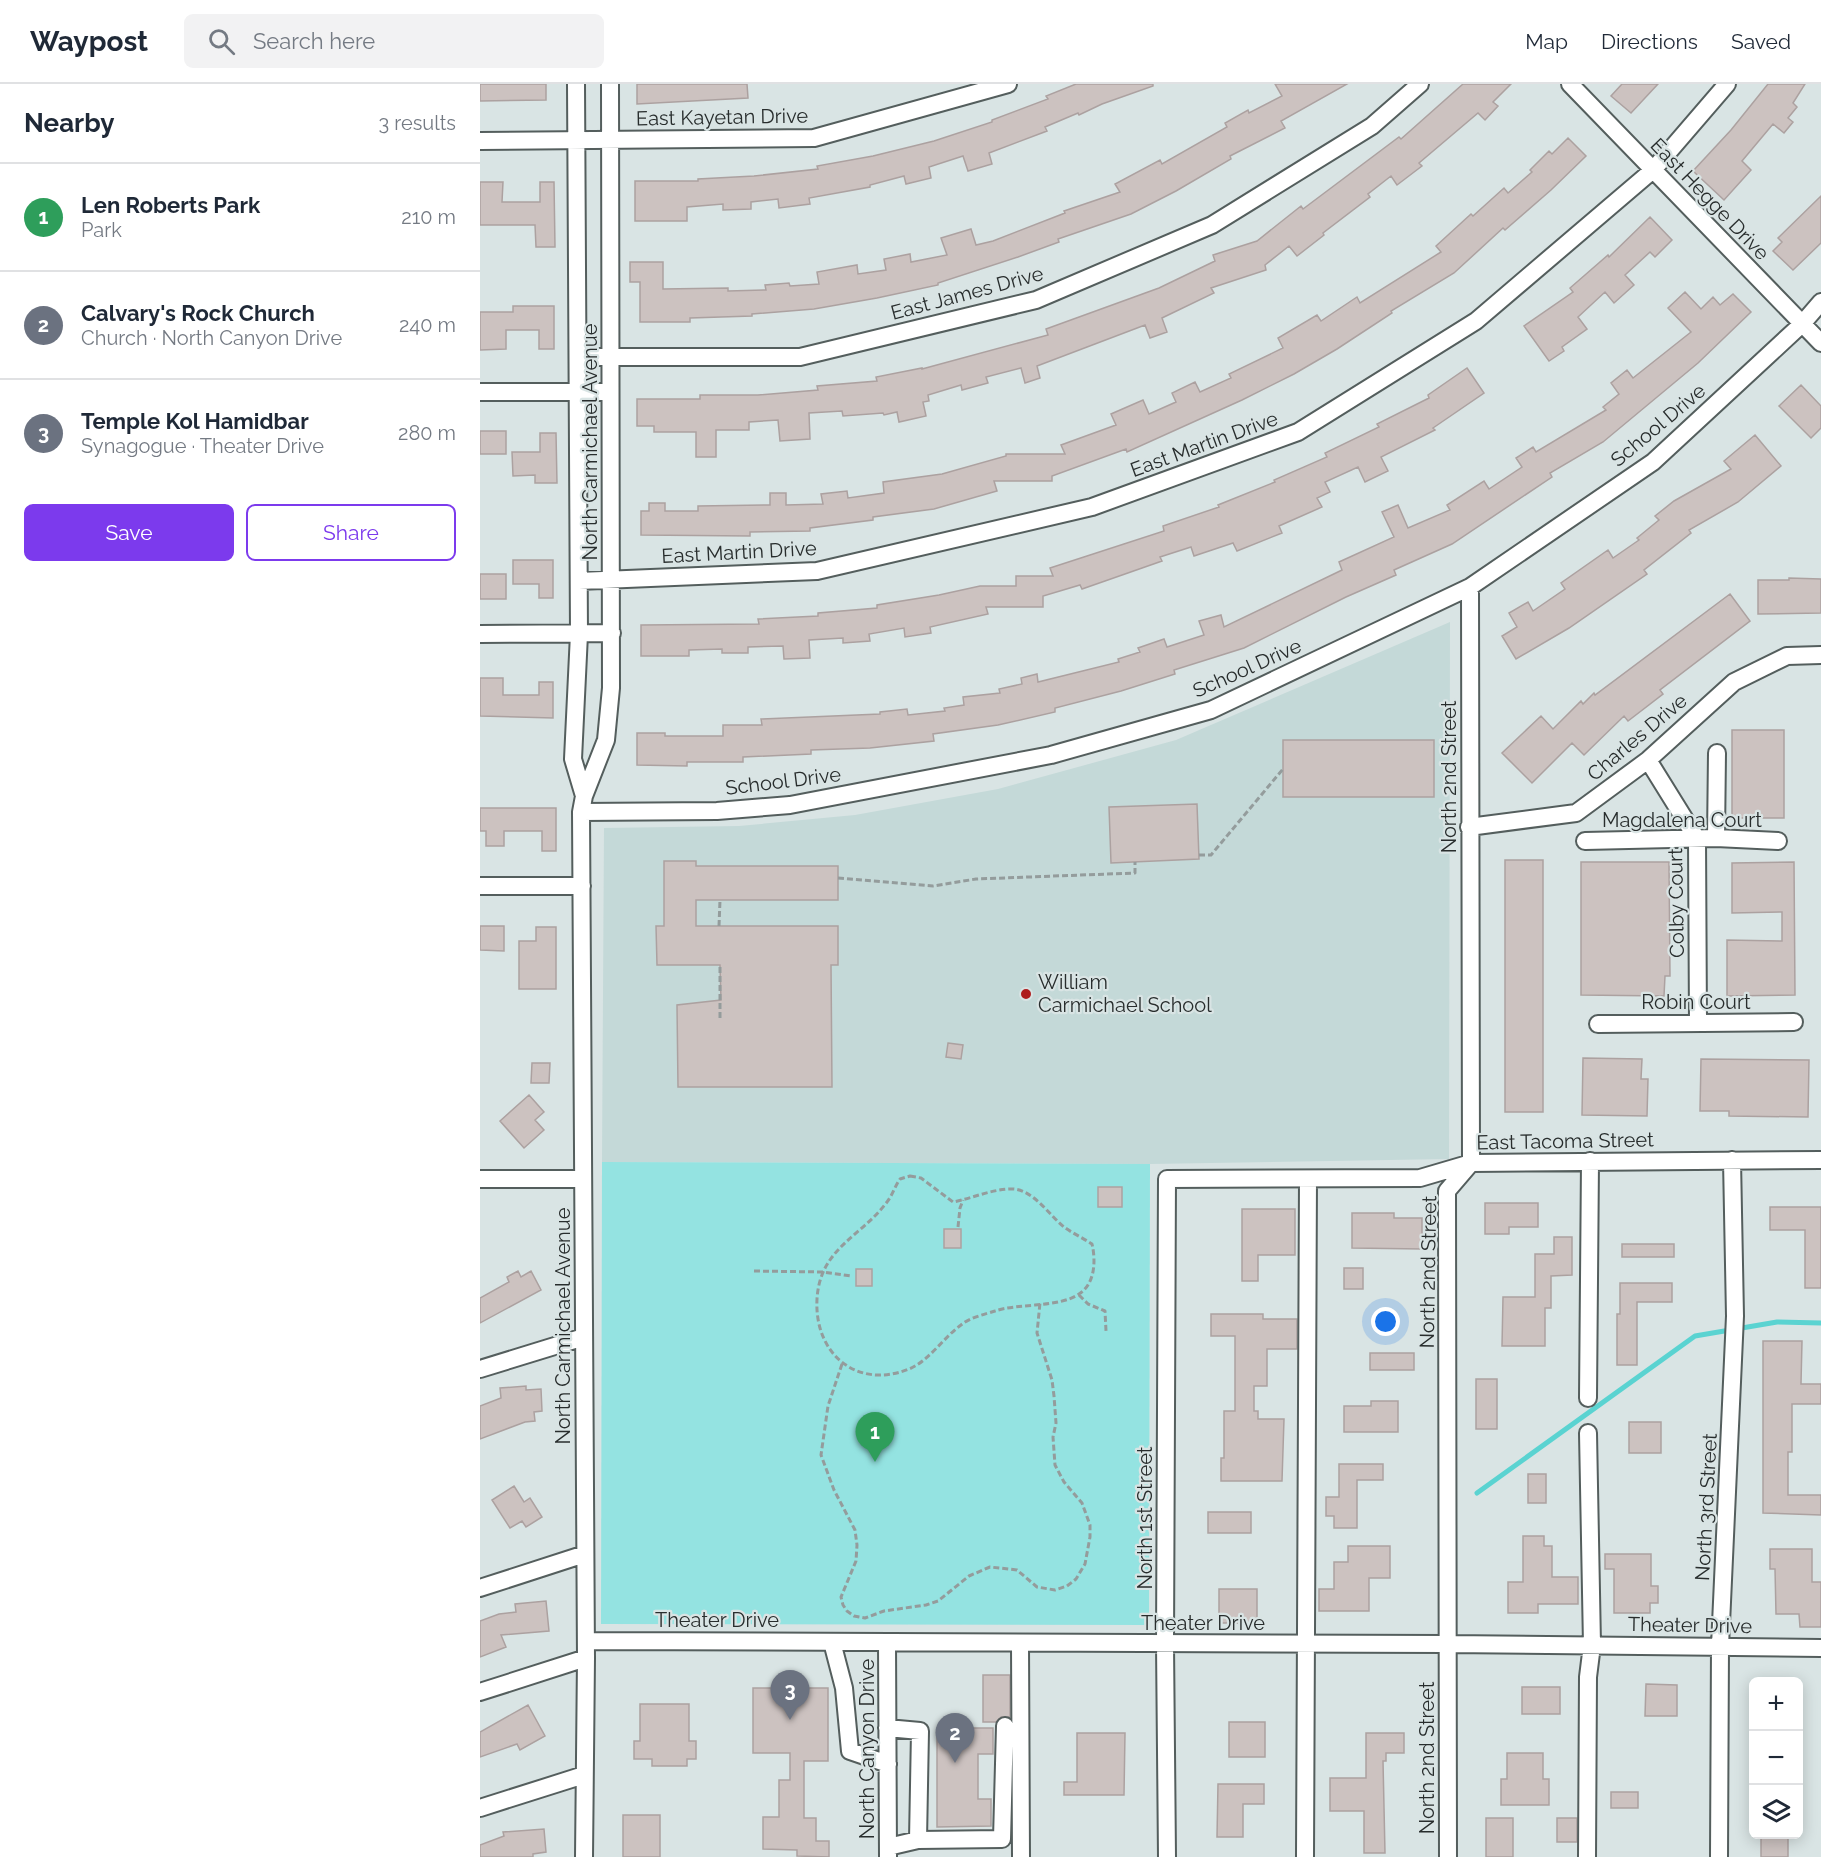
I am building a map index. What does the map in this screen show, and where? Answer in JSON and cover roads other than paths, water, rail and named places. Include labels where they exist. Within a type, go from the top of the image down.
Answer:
[{"type":"street","name":"North Carmichael Avenue","points":[[576,84],[579,634],[573,759],[582,804],[586,1649],[584,1857]]},
{"type":"street","name":"North Carmichael Avenue","points":[[582,804],[606,740],[610,688],[612,633],[609,392],[610,84]]},
{"type":"street","name":"East Kayetan Drive","points":[[480,141],[814,138],[1008,84]]},
{"type":"street","name":"East James Drive","points":[[578,357],[800,357],[1036,300],[1212,225],[1372,126],[1420,84]]},
{"type":"street","name":"East Hegge Drive","points":[[1570,84],[1821,343]]},
{"type":"street","name":"East Martin Drive","points":[[579,581],[817,571],[1092,507],[1298,432],[1476,321],[1653,170],[1727,84]]},
{"type":"street","name":"School Drive","points":[[582,804],[717,810],[790,805],[1051,754],[1210,710],[1470,587],[1653,462],[1802,324],[1821,302]]},
{"type":"street","points":[[480,392],[609,392]]},
{"type":"street","name":"North 2nd Street","points":[[1449,1857],[1447,1191],[1471,1163],[1470,587]]},
{"type":"street","points":[[480,634],[612,633]]},
{"type":"street","name":"Charles Drive","points":[[1470,827],[1576,813],[1648,760],[1734,682],[1787,656],[1821,655]]},
{"type":"street","points":[[1716,838],[1717,753]]},
{"type":"street","name":"Colby Court","points":[[1648,760],[1697,839],[1698,1023]]},
{"type":"street","name":"Magdalena Court","points":[[1585,841],[1716,838],[1778,841]]},
{"type":"street","points":[[480,886],[582,886]]},
{"type":"street","name":"Robin Court","points":[[1599,1024],[1794,1022]]},
{"type":"street","name":"North 3rd Street","points":[[1719,1857],[1720,1646],[1735,1316],[1732,1160]]},
{"type":"street","name":"East Tacoma Street","points":[[1167,1179],[1420,1178],[1471,1163],[1821,1160]]},
{"type":"street","points":[[1588,1398],[1590,1161]]},
{"type":"street","points":[[480,1179],[583,1179]]},
{"type":"street","name":"North 1st Street","points":[[1167,1179],[1165,1644],[1167,1857]]},
{"type":"street","points":[[1305,1857],[1308,1179]]},
{"type":"street","points":[[480,1369],[584,1337]]},
{"type":"street","points":[[1587,1857],[1588,1677],[1592,1645],[1588,1433]]},
{"type":"street","points":[[480,1587],[585,1554]]},
{"type":"street","points":[[832,1642],[844,1688],[850,1751],[888,1764]]},
{"type":"street","name":"Theater Drive","points":[[480,1692],[586,1649],[832,1642],[1821,1648]]},
{"type":"street","name":"North Canyon Drive","points":[[887,1642],[888,1852]]},
{"type":"street","points":[[1020,1644],[1021,1857]]},
{"type":"street","points":[[888,1852],[918,1840],[1002,1839],[1005,1726]]},
{"type":"street","points":[[887,1728],[920,1731],[918,1840]]},
{"type":"street","points":[[480,1808],[584,1775]]},
{"type":"waterway","points":[[1477,1493],[1695,1336],[1777,1322],[1821,1323]]},
{"type":"place","name":"William Carmichael School","points":[[1026,994]]},
{"type":"place","name":"Len Roberts Park","points":[[875,1462]]},
{"type":"place","name":"Temple Kol Hamidbar","points":[[790,1720]]},
{"type":"place","name":"Calvary's Rock Church","points":[[955,1763]]}]
